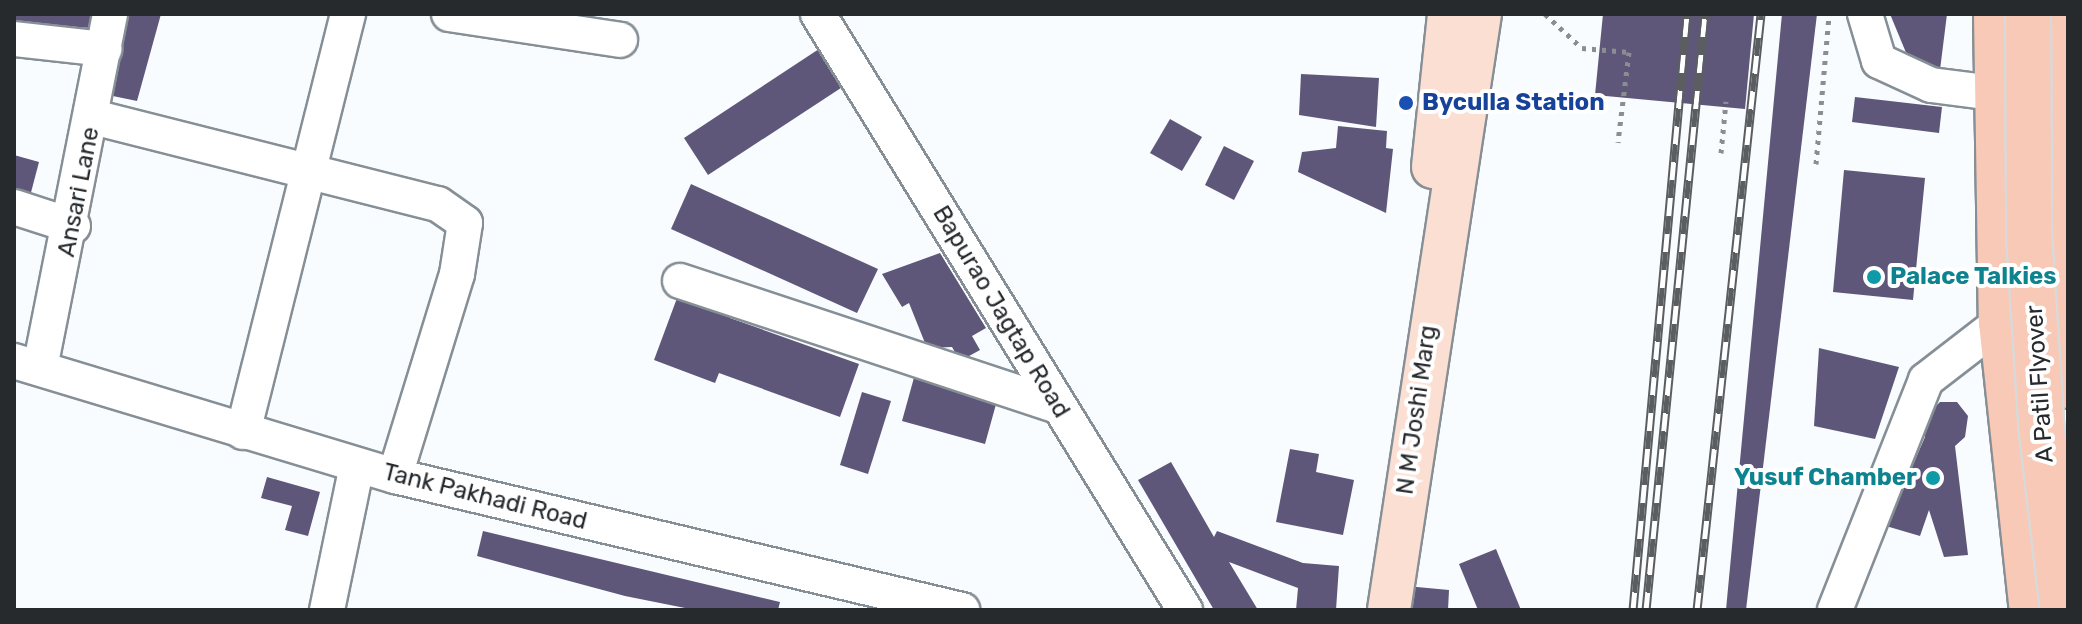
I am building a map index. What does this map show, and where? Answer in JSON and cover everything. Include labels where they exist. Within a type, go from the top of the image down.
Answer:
[{"type":"highway","points":[[1996,14],[1994,93],[2001,322],[2032,610]]},
{"type":"highway","name":"A Patil Flyover","points":[[2028,14],[2030,249],[2063,610]]},
{"type":"highway","points":[[2059,14],[2068,386]]},
{"type":"main road","name":"N M Joshi Marg","points":[[1445,211],[1432,170],[1449,14]]},
{"type":"main road","name":"N M Joshi Marg","points":[[1389,610],[1445,211],[1461,171],[1480,14]]},
{"type":"street","name":"Ansari Lane","points":[[27,365],[73,226],[110,14]]},
{"type":"street","points":[[243,432],[348,14]]},
{"type":"street","points":[[449,14],[620,40]]},
{"type":"street","name":"Bapurao Jagtap Road","points":[[818,14],[1185,610]]},
{"type":"street","points":[[1865,14],[1879,61],[1931,85],[1994,93]]},
{"type":"street","points":[[14,39],[104,49]]},
{"type":"street","points":[[93,117],[438,204],[465,223],[457,274],[395,476]]},
{"type":"street","points":[[14,207],[73,226]]},
{"type":"street","points":[[680,281],[1057,406]]},
{"type":"street","points":[[1835,610],[1926,380],[2001,322]]},
{"type":"street","name":"Tank Pakhadi Road","points":[[27,365],[395,476],[962,610]]},
{"type":"street","points":[[2013,454],[2068,451]]},
{"type":"street","points":[[327,610],[357,465]]},
{"type":"path","points":[[1545,14],[1582,48],[1629,52],[1618,142]]},
{"type":"path","points":[[1816,164],[1829,14]]},
{"type":"path","points":[[1721,153],[1726,101]]},
{"type":"building","points":[[14,14],[104,14],[103,29],[14,22]]},
{"type":"building","points":[[121,14],[161,14],[137,101],[108,95]]},
{"type":"building","points":[[1603,14],[1754,14],[1745,109],[1595,95]]},
{"type":"building","points":[[1782,14],[1817,14],[1746,610],[1726,610]]},
{"type":"building","points":[[1890,14],[1947,14],[1940,70],[1907,55]]},
{"type":"building","points":[[822,47],[847,84],[708,175],[684,138]]},
{"type":"building","points":[[1301,74],[1379,78],[1376,127],[1299,115]]},
{"type":"building","points":[[1855,97],[1942,107],[1939,133],[1852,122]]},
{"type":"building","points":[[1170,119],[1202,137],[1182,171],[1150,153]]},
{"type":"building","points":[[1338,126],[1387,131],[1386,148],[1393,149],[1386,213],[1298,172],[1302,152],[1336,148]]},
{"type":"building","points":[[1224,146],[1254,161],[1234,200],[1205,185]]},
{"type":"building","points":[[14,155],[39,162],[29,200],[14,196]]},
{"type":"building","points":[[1844,170],[1925,178],[1913,300],[1833,292]]},
{"type":"building","points":[[691,184],[878,269],[857,313],[671,229]]},
{"type":"building","points":[[940,253],[986,328],[972,336],[980,350],[960,361],[952,347],[927,348],[909,303],[902,307],[882,274]]},
{"type":"building","points":[[680,290],[733,309],[730,318],[859,364],[840,417],[719,373],[715,383],[654,360]]},
{"type":"building","points":[[1819,348],[1899,367],[1875,439],[1814,426]]},
{"type":"building","points":[[915,374],[998,397],[985,444],[902,421]]},
{"type":"building","points":[[862,392],[891,401],[868,474],[840,465]]},
{"type":"building","name":"Yusuf Chamber","points":[[1940,402],[1957,402],[1968,416],[1965,437],[1955,446],[1968,555],[1944,557],[1929,510],[1920,536],[1886,526],[1925,437],[1924,418]]},
{"type":"building","points":[[1290,449],[1319,454],[1316,472],[1354,480],[1343,535],[1276,522]]},
{"type":"building","points":[[1171,462],[1214,537],[1217,531],[1303,563],[1339,566],[1336,610],[1296,610],[1298,588],[1229,562],[1258,610],[1214,610],[1138,480]]},
{"type":"building","points":[[267,477],[320,492],[308,536],[285,530],[292,506],[261,498]]},
{"type":"building","points":[[483,531],[780,602],[778,610],[695,610],[625,596],[477,556]]},
{"type":"building","points":[[1496,549],[1521,610],[1478,610],[1459,564]]},
{"type":"building","points":[[1406,586],[1449,590],[1448,610],[1404,610]]},
{"type":"railway","points":[[1633,610],[1687,14]]},
{"type":"railway","points":[[1646,610],[1705,14]]},
{"type":"railway","points":[[1697,610],[1761,14]]},
{"type":"place","name":"Byculla Station","points":[[1406,103]]},
{"type":"place","name":"Palace Talkies","points":[[1874,277]]},
{"type":"place","name":"Yusuf Chamber","points":[[1933,478]]}]
